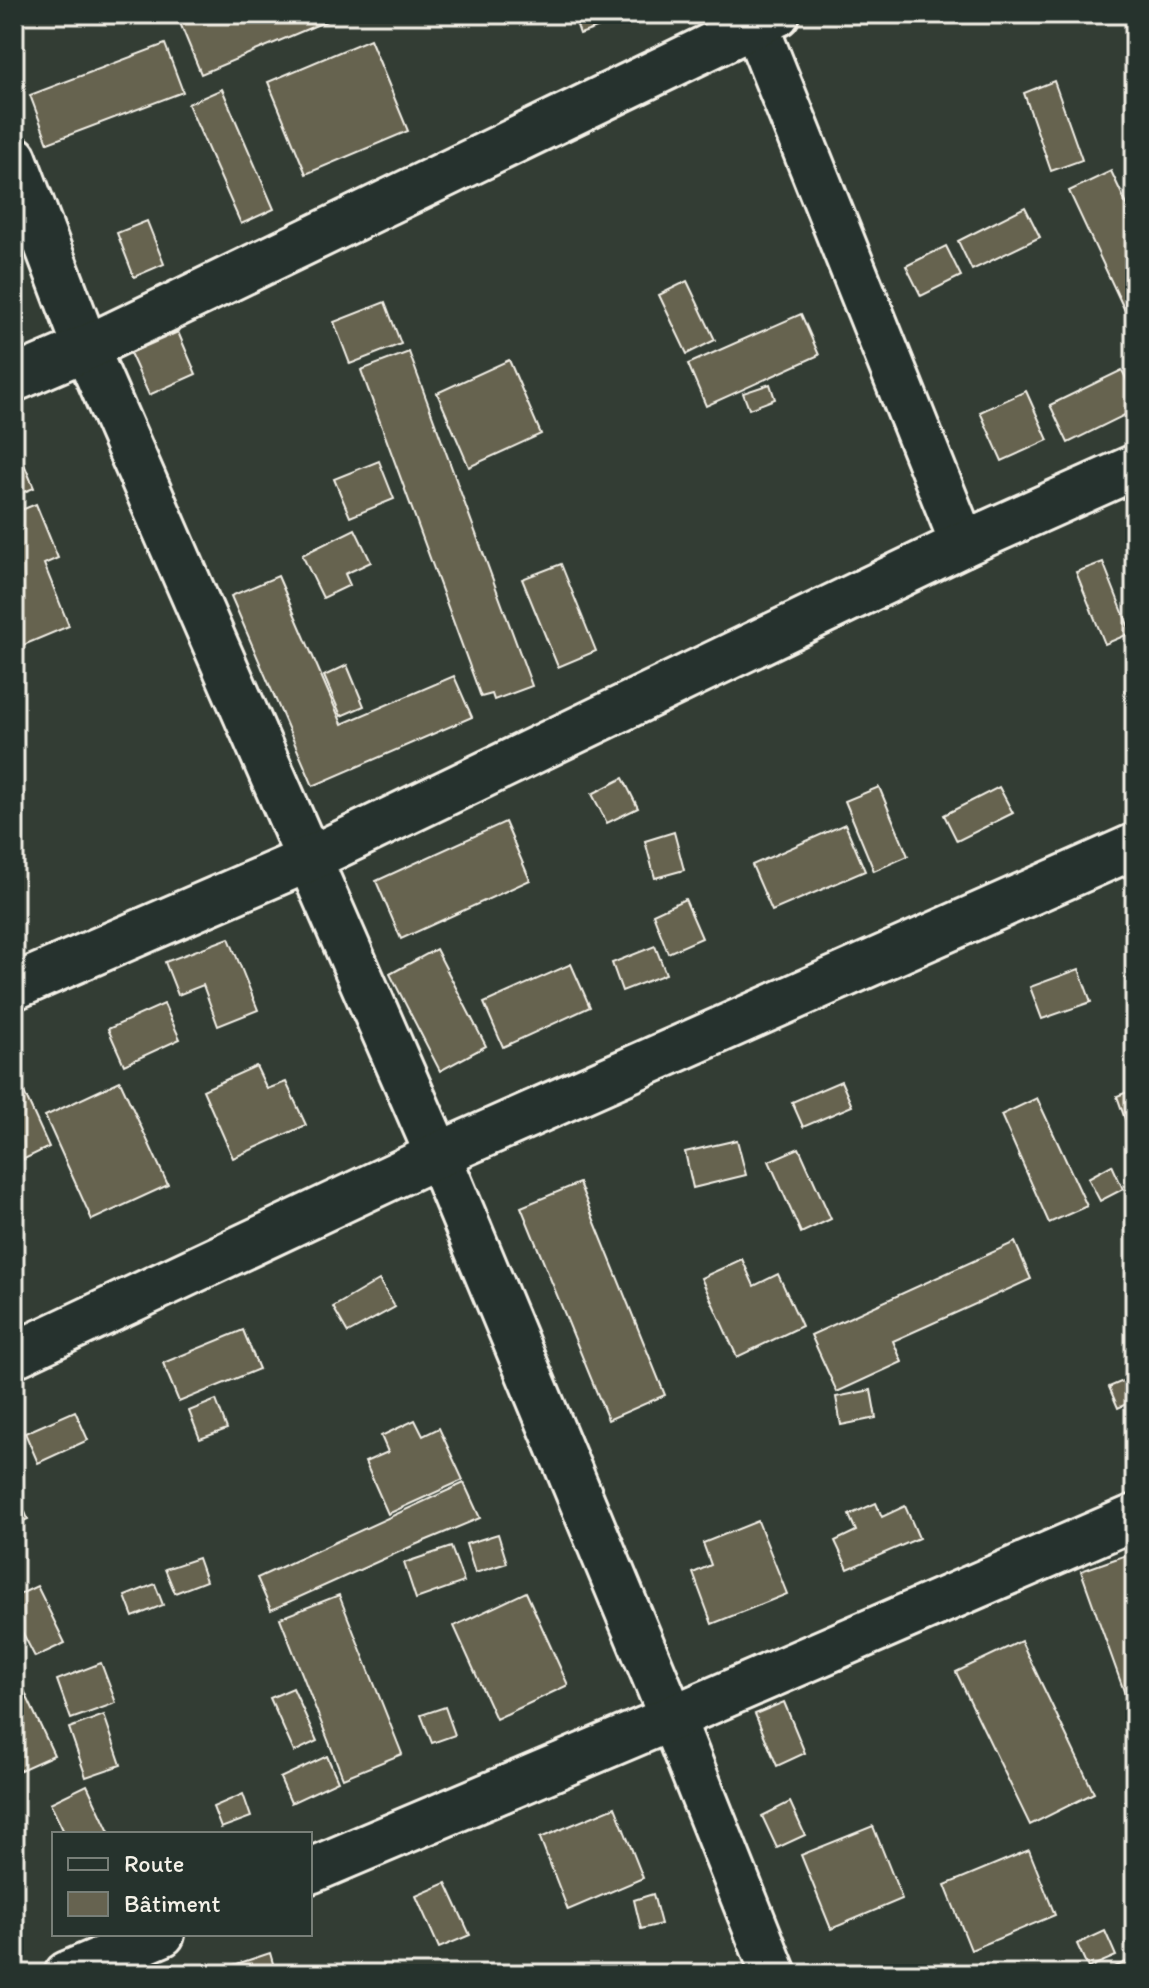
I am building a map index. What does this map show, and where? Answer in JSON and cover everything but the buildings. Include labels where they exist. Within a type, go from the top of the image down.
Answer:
[{"type":"street","points":[[14,379],[86,348],[761,17],[963,544]]},
{"type":"street","points":[[14,158],[86,348],[438,1155],[672,1718],[774,1974]]},
{"type":"street","points":[[14,987],[309,859],[963,544],[1135,467]]},
{"type":"street","points":[[14,1355],[438,1155],[1135,846]]},
{"type":"street","points":[[312,1870],[1135,1517]]},
{"type":"street","points":[[67,1974],[157,1936]]}]
